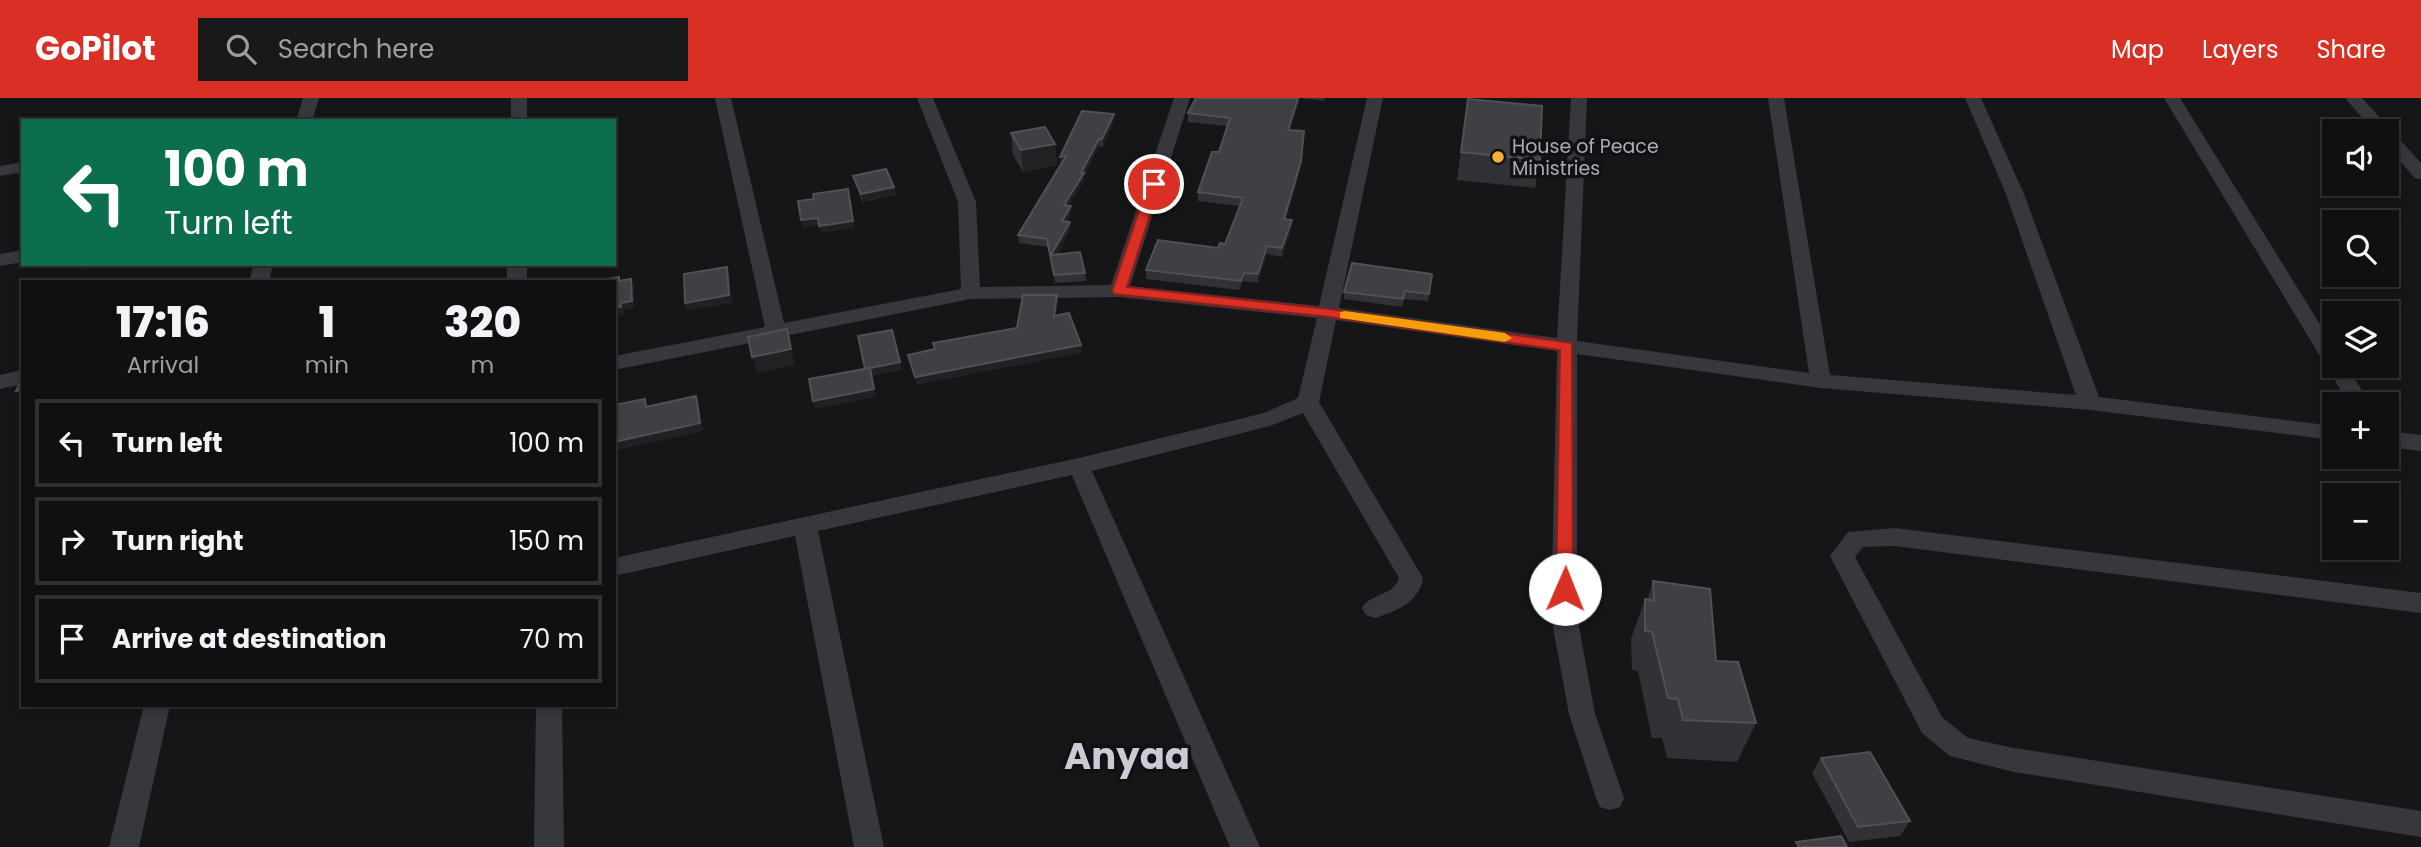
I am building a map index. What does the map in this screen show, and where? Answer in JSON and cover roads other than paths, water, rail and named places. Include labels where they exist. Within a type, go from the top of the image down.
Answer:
[{"type":"street","points":[[305,119],[311,98]]},
{"type":"street","points":[[519,98],[519,119]]},
{"type":"street","points":[[723,98],[776,331]]},
{"type":"street","points":[[925,98],[967,202],[971,293]]},
{"type":"street","points":[[1119,291],[1182,98]]},
{"type":"street","points":[[1375,98],[1307,402],[1411,578],[1406,593],[1375,608]]},
{"type":"street","points":[[1579,98],[1567,346],[1564,616],[1582,714],[1610,797]]},
{"type":"street","points":[[1776,98],[1785,168],[1821,381]]},
{"type":"street","points":[[1973,98],[2015,194],[2090,403]]},
{"type":"street","points":[[2172,98],[2322,344]]},
{"type":"street","points":[[2353,98],[2372,119]]},
{"type":"street","points":[[2399,149],[2421,174]]},
{"type":"street","points":[[0,172],[21,167]]},
{"type":"street","points":[[0,260],[21,256]]},
{"type":"street","points":[[616,363],[971,293],[1119,291],[1329,313],[1821,381],[2090,403],[2322,432]]},
{"type":"street","points":[[0,382],[21,377]]},
{"type":"street","points":[[616,567],[1079,466],[1270,419],[1307,402]]},
{"type":"street","points":[[2399,440],[2421,443]]},
{"type":"street","points":[[1079,466],[1245,847]]},
{"type":"street","points":[[805,524],[869,847]]},
{"type":"street","points":[[2421,603],[1895,537],[1856,538],[1842,556],[1932,725],[1960,748],[2014,760],[2421,824]]},
{"type":"street","points":[[124,847],[157,707]]},
{"type":"street","points":[[549,707],[549,847]]},
{"type":"place","name":"House of Peace Ministries","points":[[1498,157]]},
{"type":"district","name":"Anyaa","points":[[1127,756]]}]
